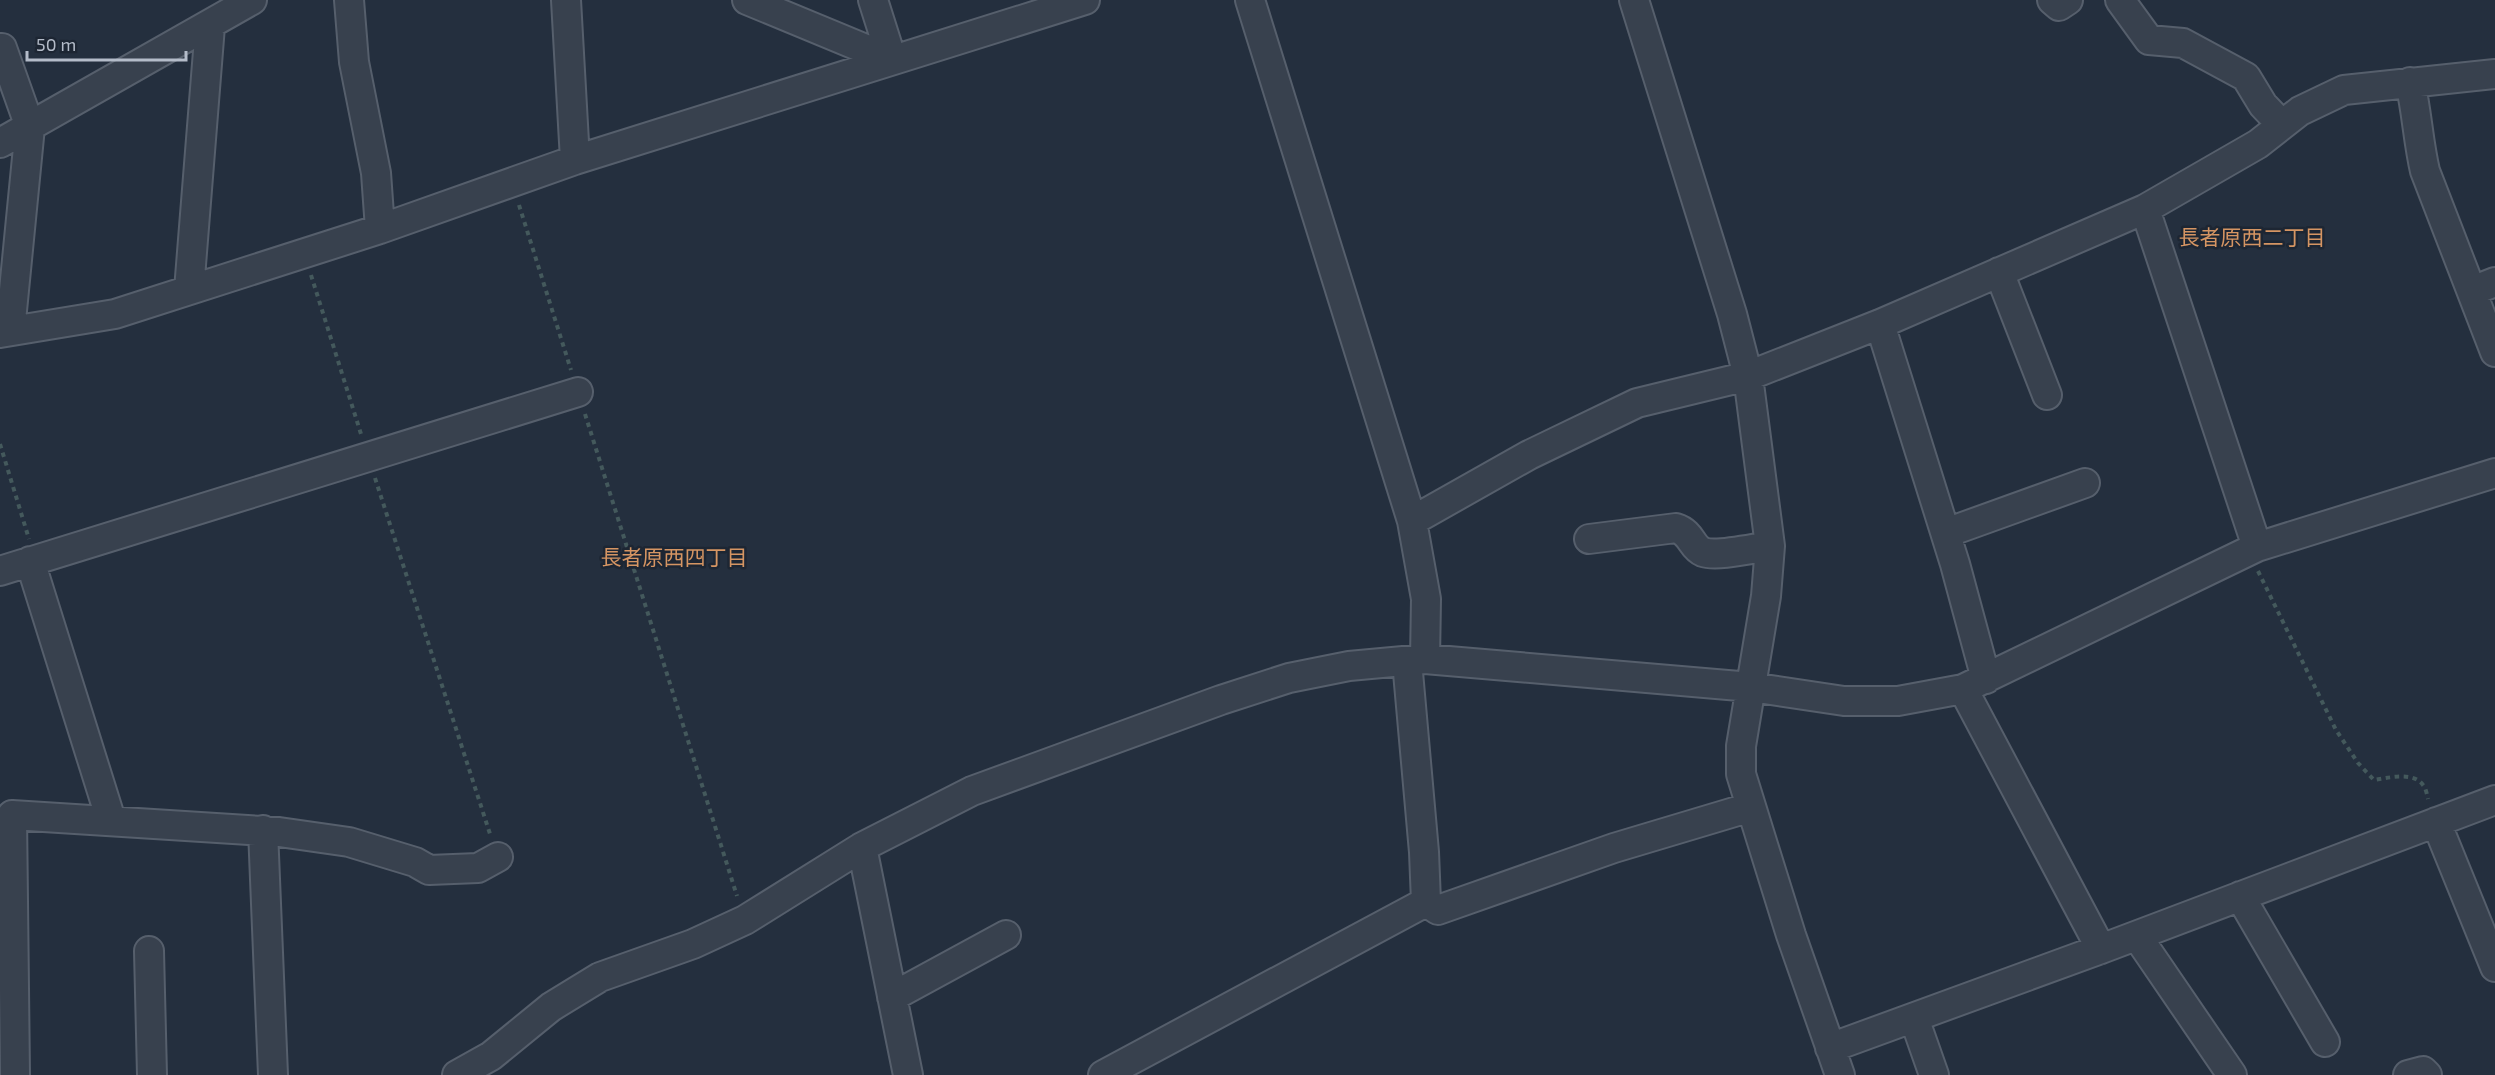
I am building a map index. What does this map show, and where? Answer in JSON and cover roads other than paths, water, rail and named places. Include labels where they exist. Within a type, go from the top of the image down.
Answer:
[{"type":"street","points":[[0,143],[210,26],[252,0]]},
{"type":"street","points":[[349,0],[354,62],[376,173],[380,229]]},
{"type":"street","points":[[566,0],[576,160]]},
{"type":"street","points":[[747,0],[892,60]]},
{"type":"street","points":[[873,0],[892,60]]},
{"type":"street","points":[[2,48],[30,127],[5,332],[115,314],[380,229],[576,160],[1085,0]]},
{"type":"street","points":[[1250,0],[1412,521],[1426,599],[1416,660],[1426,902]]},
{"type":"street","points":[[1634,0],[1732,314],[1748,376],[1770,546],[1766,596],[1741,746],[1741,774],[1791,935],[1840,1075]]},
{"type":"street","points":[[2052,0],[2059,6],[2068,0]]},
{"type":"street","points":[[2120,0],[2149,40],[2183,43],[2246,77],[2264,105],[2282,125]]},
{"type":"street","points":[[189,290],[210,26]]},
{"type":"street","points":[[1412,521],[1529,455],[1637,403],[1748,376],[1880,324],[2145,208],[2258,144],[2300,111],[2344,90],[2495,74]]},
{"type":"street","points":[[2410,82],[2415,105],[2418,142],[2426,171],[2483,286],[2495,352]]},
{"type":"street","points":[[2145,208],[2253,550]]},
{"type":"street","points":[[1999,272],[2047,395]]},
{"type":"street","points":[[1880,324],[1946,533],[1975,684],[2101,949]]},
{"type":"street","points":[[0,571],[578,392]]},
{"type":"street","points":[[457,1075],[497,1066],[551,1007],[600,977],[693,944],[745,920],[862,847],[972,791],[1221,700],[1289,678],[1349,666],[1416,660],[1752,687],[1844,701],[1898,700],[1975,684],[2253,550],[2495,473]]},
{"type":"street","points":[[1946,533],[2085,483]]},
{"type":"street","points":[[1589,538],[1676,528],[1686,531],[1703,552],[1716,553],[1770,546]]},
{"type":"street","points":[[33,560],[111,820]]},
{"type":"street","points":[[1830,1048],[2137,936],[2495,800]]},
{"type":"street","points":[[1426,902],[1438,910],[1614,848],[1751,807]]},
{"type":"street","points":[[15,1075],[12,815],[263,830],[349,842],[415,862],[429,870],[478,868],[498,857]]},
{"type":"street","points":[[2436,822],[2495,967]]},
{"type":"street","points":[[263,830],[273,1075]]},
{"type":"street","points":[[862,847],[908,1075]]},
{"type":"street","points":[[2240,896],[2325,1042]]},
{"type":"street","points":[[1103,1075],[1426,902]]},
{"type":"street","points":[[892,997],[1006,935]]},
{"type":"street","points":[[2137,936],[2232,1075]]},
{"type":"street","points":[[149,951],[152,1075]]},
{"type":"street","points":[[1914,1018],[1934,1075]]},
{"type":"street","points":[[2408,1075],[2423,1071],[2427,1075]]},
{"type":"district","name":"長者原西二丁目","points":[[2252,236]]},
{"type":"district","name":"長者原西四丁目","points":[[674,556]]}]
